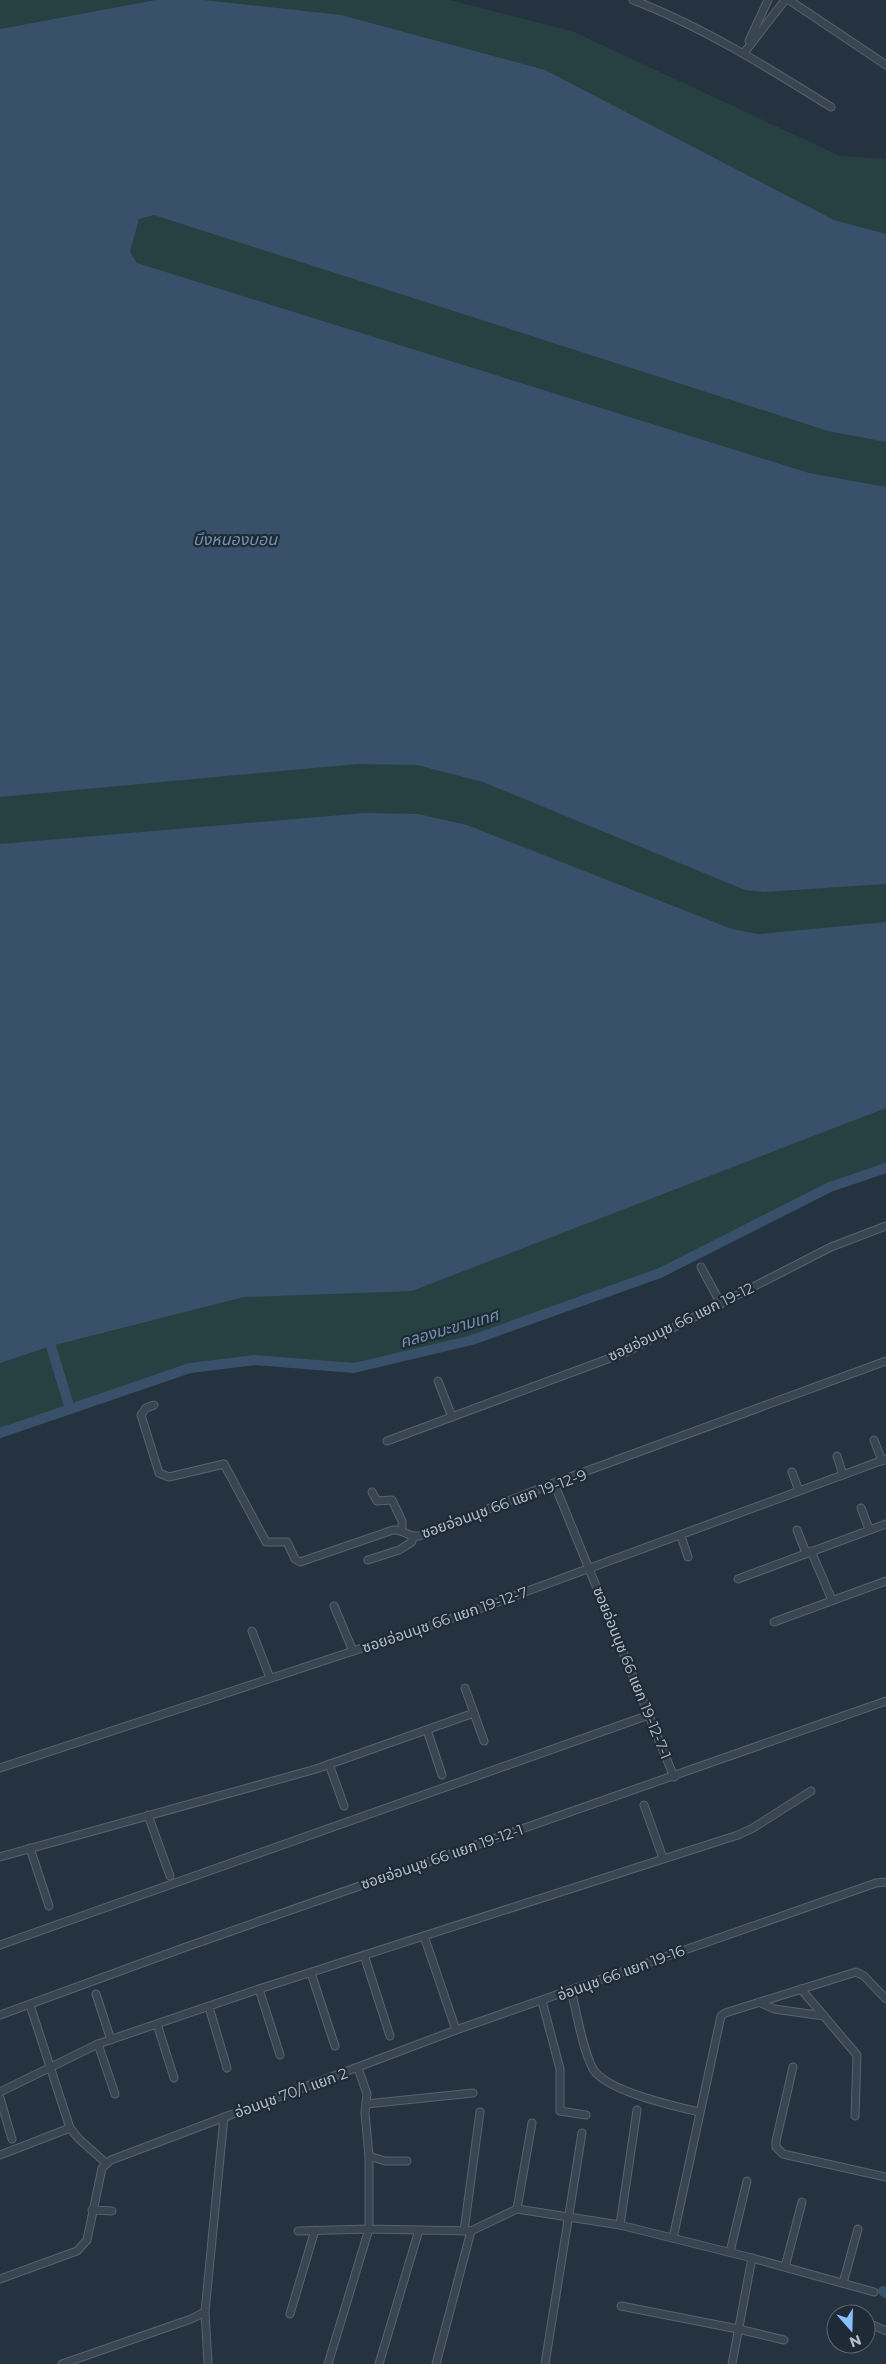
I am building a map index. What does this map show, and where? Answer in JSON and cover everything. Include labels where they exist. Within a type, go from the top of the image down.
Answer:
[{"type":"street","points":[[633,0],[655,8],[744,53],[831,107]]},
{"type":"street","points":[[744,53],[768,0]]},
{"type":"street","points":[[744,53],[785,0]]},
{"type":"street","points":[[789,0],[886,65]]},
{"type":"street","name":"ซอยอ่อนนุช 66 แยก 19-12","points":[[387,1441],[624,1353],[840,1243],[886,1226]]},
{"type":"street","points":[[701,1267],[721,1304]]},
{"type":"street","name":"ซอยอ่อนนุช 66 แยก 19-12-9","points":[[154,1405],[146,1408],[142,1415],[159,1473],[169,1477],[224,1464],[266,1542],[287,1542],[298,1561],[303,1562],[393,1530],[402,1530],[412,1536],[419,1536],[886,1361]]},
{"type":"street","points":[[438,1381],[452,1417]]},
{"type":"street","points":[[874,1440],[884,1460]]},
{"type":"street","points":[[837,1456],[843,1475]]},
{"type":"street","name":"ซอยอ่อนนุช 66 แยก 19-12-7","points":[[0,1768],[353,1651],[589,1570],[884,1460]]},
{"type":"street","points":[[792,1472],[799,1492]]},
{"type":"street","name":"ซอยอ่อนนุช 66 แยก 19-12-7-1","points":[[554,1484],[674,1777]]},
{"type":"street","points":[[372,1492],[377,1501],[392,1500],[402,1521],[402,1530]]},
{"type":"street","points":[[861,1508],[869,1529]]},
{"type":"street","points":[[738,1579],[886,1524]]},
{"type":"street","points":[[797,1530],[832,1600]]},
{"type":"street","points":[[368,1560],[405,1547],[412,1542],[412,1536]]},
{"type":"street","points":[[681,1536],[688,1557]]},
{"type":"street","points":[[774,1622],[886,1581]]},
{"type":"street","points":[[334,1606],[353,1651]]},
{"type":"street","points":[[252,1631],[270,1678]]},
{"type":"street","points":[[466,1688],[484,1742]]},
{"type":"street","name":"ซอยอ่อนนุช 66 แยก 19-12-1","points":[[0,2015],[186,1947],[886,1701]]},
{"type":"street","points":[[0,1857],[329,1764],[474,1713]]},
{"type":"street","points":[[0,1944],[649,1715]]},
{"type":"street","points":[[427,1730],[442,1775]]},
{"type":"street","points":[[329,1764],[344,1806]]},
{"type":"street","points":[[0,2092],[98,2044],[259,1989],[753,1828],[811,1791]]},
{"type":"street","points":[[644,1805],[663,1858]]},
{"type":"street","points":[[148,1816],[170,1876]]},
{"type":"street","points":[[30,1848],[49,1906]]},
{"type":"street","name":"อ่อนนุช 66 แยก 19-16","points":[[358,2068],[456,2030],[876,1882],[886,1882]]},
{"type":"street","points":[[424,1936],[456,2030]]},
{"type":"street","points":[[364,1955],[390,2036]]},
{"type":"street","points":[[673,2238],[718,2021],[725,2013],[856,1972],[864,1976],[886,1999]]},
{"type":"street","points":[[311,1973],[335,2046]]},
{"type":"street","points":[[259,1989],[280,2055]]},
{"type":"street","points":[[801,1989],[857,2055],[855,2116]]},
{"type":"street","points":[[571,1990],[590,2062],[598,2075],[646,2098],[699,2112]]},
{"type":"street","points":[[96,1994],[111,2040]]},
{"type":"street","points":[[542,2001],[560,2069],[560,2111],[586,2115]]},
{"type":"street","points":[[759,2002],[774,2010],[824,2016]]},
{"type":"street","points":[[0,2280],[77,2251],[86,2240],[99,2176],[106,2163],[79,2139],[70,2128],[30,2005]]},
{"type":"street","points":[[209,2007],[227,2068]]},
{"type":"street","points":[[157,2024],[174,2078]]},
{"type":"street","points":[[98,2044],[115,2094]]},
{"type":"street","points":[[793,2067],[776,2141],[779,2151],[783,2154],[886,2177]]},
{"type":"street","points":[[328,2364],[369,2229],[367,2094],[358,2068]]},
{"type":"street","name":"อ่อนนุช 70/1 แยก 2","points":[[106,2163],[358,2068]]},
{"type":"street","points":[[366,2104],[473,2093]]},
{"type":"street","points":[[0,2098],[12,2140]]},
{"type":"street","points":[[620,2225],[637,2110]]},
{"type":"street","points":[[436,2364],[467,2231],[480,2112]]},
{"type":"street","points":[[208,2364],[205,2312],[224,2117]]},
{"type":"street","points":[[518,2209],[532,2123]]},
{"type":"street","points":[[0,2155],[70,2128]]},
{"type":"street","points":[[544,2364],[582,2132]]},
{"type":"street","points":[[369,2156],[385,2161],[407,2161]]},
{"type":"street","points":[[730,2252],[747,2181]]},
{"type":"street","points":[[785,2267],[802,2202]]},
{"type":"street","points":[[298,2231],[369,2229],[467,2231],[518,2209],[620,2225],[730,2252],[874,2292]]},
{"type":"street","points":[[92,2210],[112,2211]]},
{"type":"street","points":[[843,2283],[858,2229]]},
{"type":"street","points":[[290,2314],[315,2230]]},
{"type":"street","points":[[379,2364],[419,2230]]},
{"type":"street","points":[[732,2364],[752,2258]]},
{"type":"street","points":[[621,2306],[784,2340]]},
{"type":"street","points":[[62,2364],[191,2319],[205,2312]]},
{"type":"green space","points":[[0,0],[450,0],[574,32],[840,156],[886,159],[886,1168],[830,1187],[660,1273],[472,1340],[354,1368],[255,1360],[190,1368],[0,1433]]},
{"type":"water","name":"บึงหนองบอน","points":[[156,0],[203,0],[341,15],[545,70],[834,220],[886,234],[886,442],[828,431],[154,215],[139,219],[130,252],[137,263],[809,473],[886,487],[886,884],[764,892],[745,890],[483,782],[417,765],[357,764],[0,797],[0,29]]},
{"type":"water","points":[[365,813],[418,814],[467,825],[732,929],[758,934],[886,922],[886,1108],[412,1291],[244,1297],[51,1346],[0,1363],[0,844]]},
{"type":"waterway","name":"คลองมะขามเทศ","points":[[0,1433],[190,1368],[255,1360],[354,1368],[472,1340],[660,1273],[830,1187],[886,1168]]},
{"type":"waterway","points":[[51,1346],[70,1409]]}]
